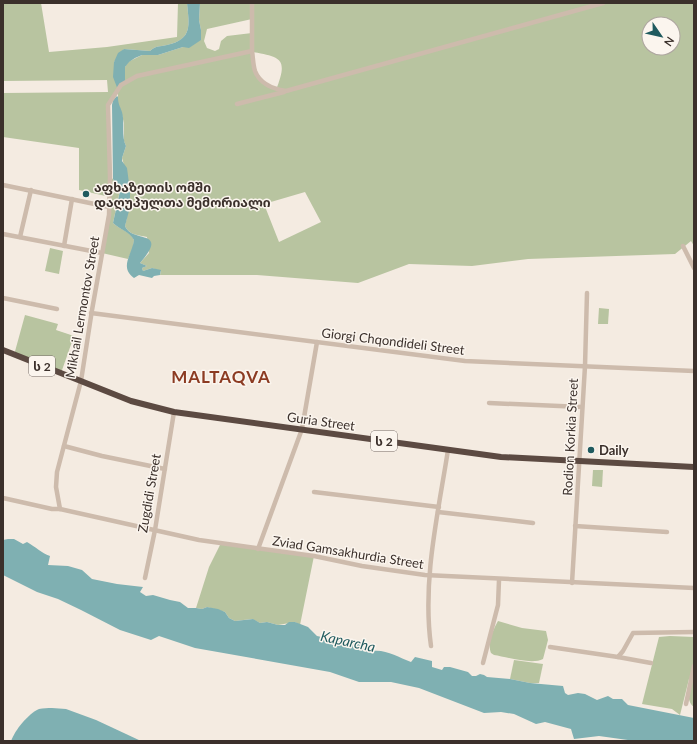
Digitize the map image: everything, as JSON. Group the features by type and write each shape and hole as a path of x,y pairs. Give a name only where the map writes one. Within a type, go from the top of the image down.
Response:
{"highway":[{"name":"Guria Street","path":"3,350 132,401 174,412 501,457 694,467"}],"street":[{"path":"252,3 252,52 255,70 260,79 268,86 276,90 289,90"},
{"path":"238,104 603,3"},
{"name":"Mikhail Lermontov Street","path":"60,509 57,495 57,472 81,381 109,207 108,105 121,85 137,76 252,52"},
{"path":"3,185 109,207"},
{"path":"20,237 31,190"},
{"path":"64,246 72,199"},
{"path":"3,234 102,253"},
{"path":"683,246 694,268"},
{"name":"Rodion Korkia Street","path":"572,583 585,366 587,293"},
{"path":"3,298 57,309"},
{"name":"Giorgi Chqondideli Street","path":"91,313 466,361 694,371"},
{"path":"258,549 302,430 317,342"},
{"path":"489,403 582,407"},
{"name":"Zugdidi Street","path":"145,578 155,530 174,412"},
{"path":"64,446 102,456 165,468"},
{"path":"431,646 428,625 429,576 448,450"},
{"path":"314,492 533,523"},
{"name":"Zviad Gamsakhurdia Street","path":"3,498 199,540 314,556 369,567 429,576 694,588"},
{"path":"576,526 667,532"},
{"path":"483,663 498,606 499,580"},
{"path":"618,657 633,633 694,632"},
{"path":"550,648 651,662"},
{"path":"686,704 694,666"}],"green space":[{"path":"3,3 41,3 49,52 107,47 177,37 178,3 187,3 188,30 181,39 167,45 156,47 150,51 124,49 114,62 114,69 125,82 125,67 128,62 142,55 158,55 183,47 201,30 199,20 200,3 694,3 694,246 691,241 675,254 528,259 472,266 409,264 358,283 257,275 160,275 161,271 152,268 143,271 142,268 147,266 140,263 149,253 147,237 131,233 125,226 127,217 124,165 122,158 126,146 124,141 124,123 118,104 118,91 108,105 110,177 120,190 113,223 130,235 134,240 133,248 128,259 102,253 110,197 79,190 79,148 3,137 3,93 108,92 107,80 3,81","holes":["252,19 252,33 227,36 221,41 219,49 215,51 207,48 204,41 207,29","252,52 270,56 280,61 282,72 276,90 257,75","305,192 321,222 279,242 264,204"]},
{"path":"50,248 63,251 59,274 45,271"},
{"path":"599,308 609,309 608,324 598,324"},
{"path":"25,315 58,324 56,330 74,336 61,373 14,355"},
{"path":"593,470 603,470 602,487 592,486"},
{"path":"221,543 314,556 300,625 295,622 278,625 267,622 260,623 252,619 235,621 229,618 225,612 207,607 202,609 196,608 209,567"},
{"path":"498,621 522,628 546,631 548,640 543,659 538,661 526,661 494,655 491,653 490,641"},
{"path":"659,637 694,637 694,707 689,698 692,680 689,679 680,715 672,709 642,704"},
{"path":"514,660 543,664 539,683 530,683 510,679"}],"water":[{"path":"187,3 200,3 199,20 201,40 189,48 183,47 158,55 142,55 135,58 125,67 125,82 118,90 113,77 114,62 118,53 124,49 150,51 156,47 167,45 181,39 188,30"},
{"path":"117,96 123,116 126,146 122,161 127,168 130,191 130,207 125,226 129,231 150,241 151,245 148,252 140,263 147,266 142,268 143,271 152,268 161,270 160,275 152,278 139,275 134,278 127,270 128,260 134,240 130,235 113,223 120,191 113,179 112,105 113,100"},
{"path":"14,539 23,544 27,542 50,556 48,565 68,566 82,570 92,579 143,587 140,592 146,596 153,595 180,602 188,608 202,609 207,607 218,609 225,612 229,618 235,621 253,619 260,623 267,622 278,625 285,625 289,622 295,622 308,627 317,636 348,644 356,641 372,651 387,652 411,662 415,657 432,661 432,667 442,670 444,667 450,667 468,672 472,676 480,674 487,677 563,686 565,693 568,695 578,693 585,694 597,700 608,696 613,699 622,699 628,705 694,718 694,741 635,741 599,736 574,739 571,729 545,722 536,724 514,714 501,712 484,713 419,688 391,682 359,682 330,672 195,648 159,636 151,640 120,630 58,599 37,592 3,575 3,540"},
{"path":"39,709 66,709 96,720 141,741 11,741 26,718"}],"place":[{"name":"აფხაზეთის ომში დაღუპულთა მემორიალი","path":"86,194"},
{"name":"Daily","path":"591,450"}],"district":[{"name":"MALTAQVA","path":"221,376"}],"water label":[{"name":"Kaparcha","path":"348,641"}]}
